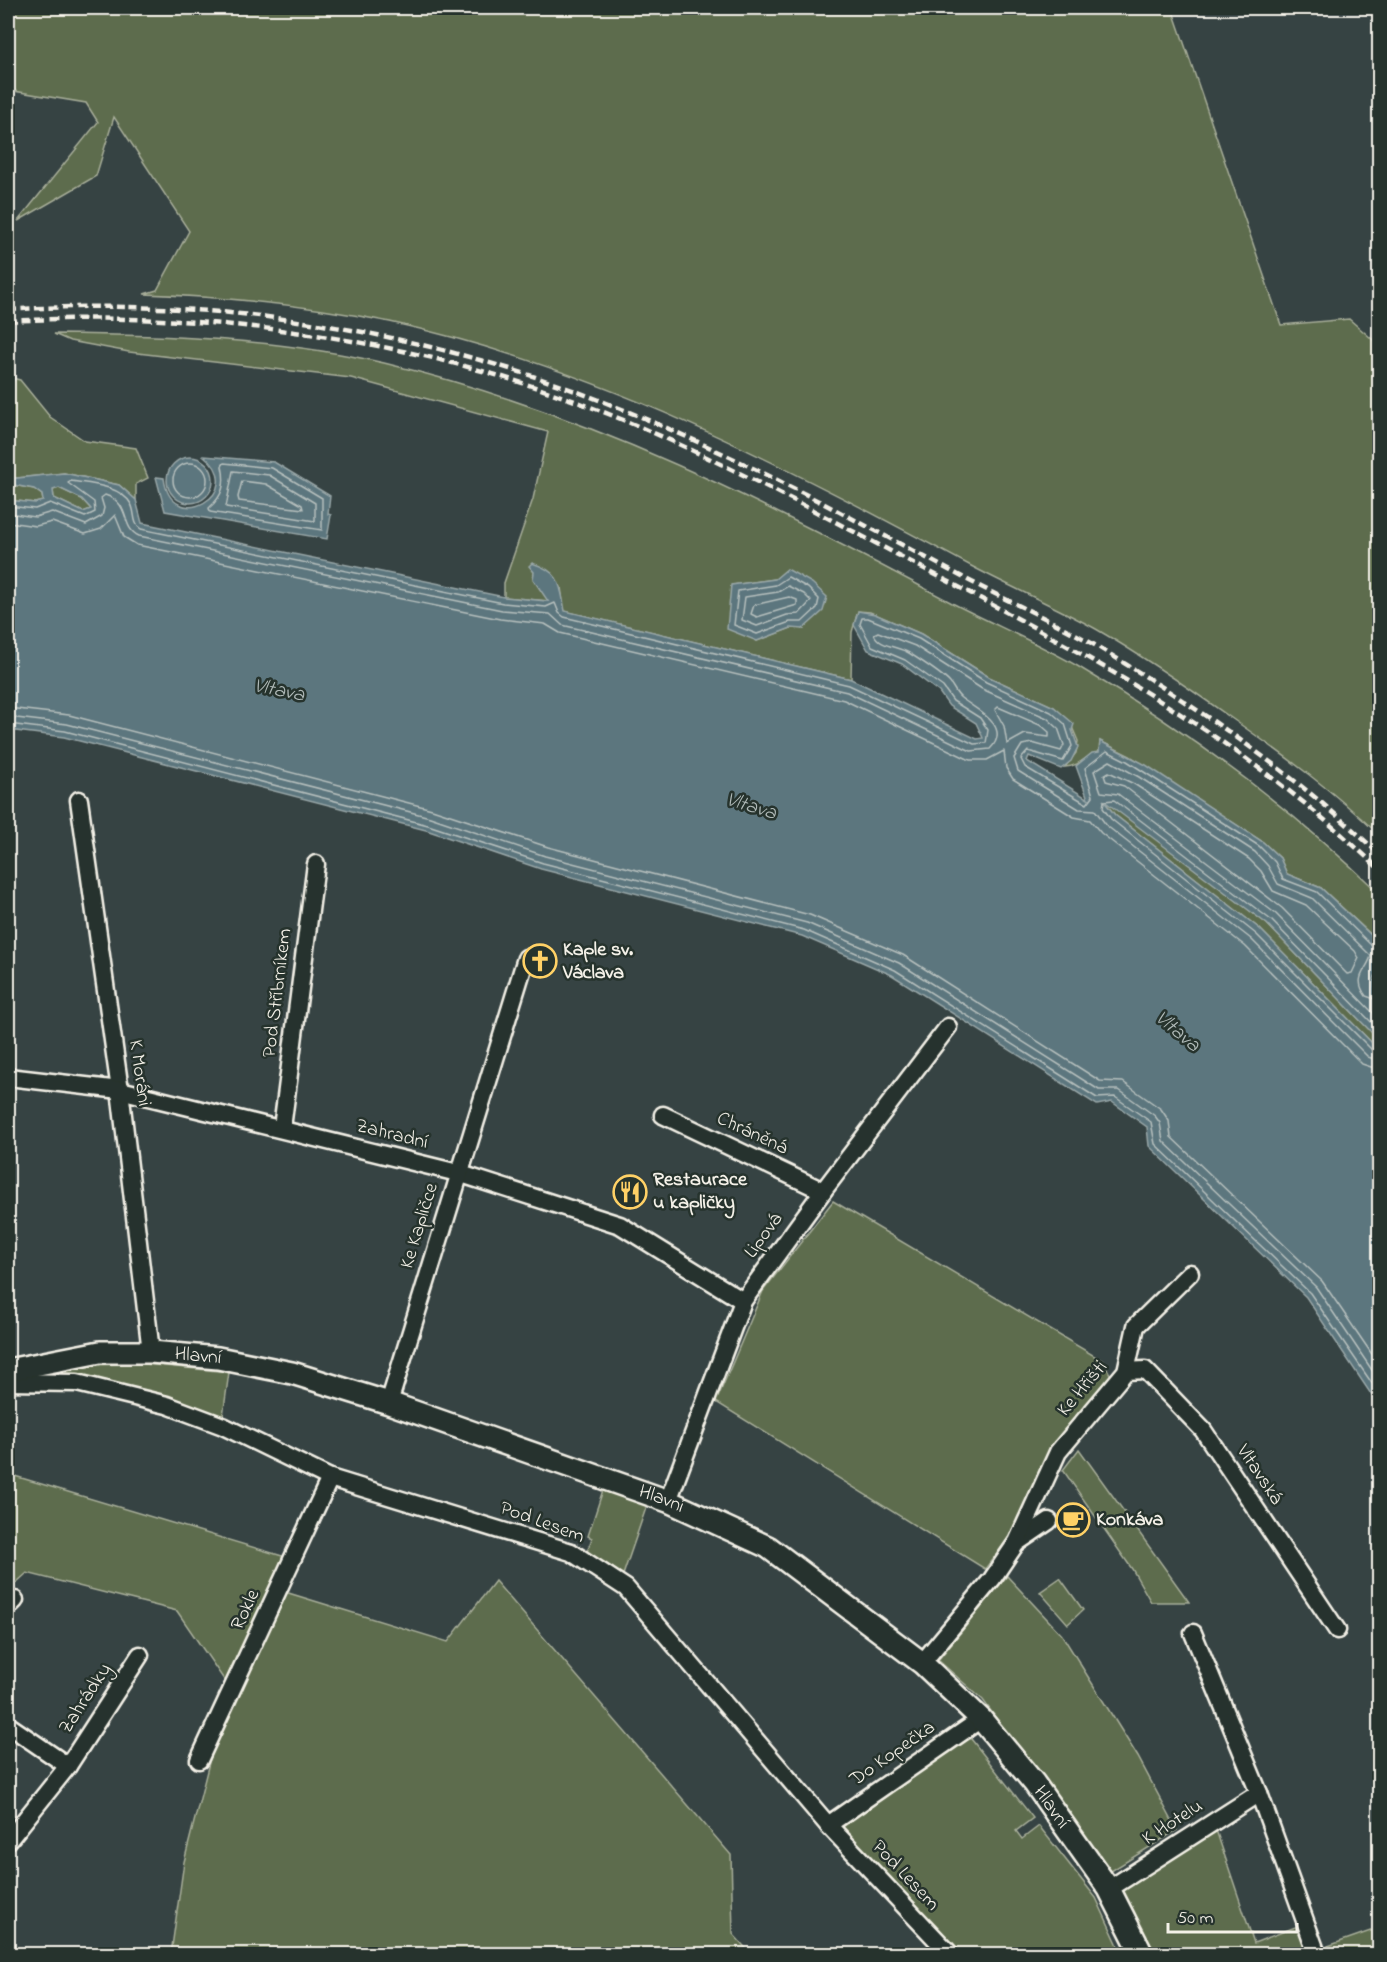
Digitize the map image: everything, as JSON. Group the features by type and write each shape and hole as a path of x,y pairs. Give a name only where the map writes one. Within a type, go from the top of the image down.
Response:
{"street":[{"name":"K Moráni","path":"80,800 120,1090 151,1352"},
{"name":"Pod Stříbrníkem","path":"282,1128 316,864"},
{"name":"Ke Kapličce","path":"389,1403 526,958"},
{"name":"Lipová","path":"668,1501 743,1300 948,1027"},
{"name":"Zahradní","path":"8,1077 120,1090 458,1173 620,1225 743,1300"},
{"name":"Chráněná","path":"663,1115 823,1191"},
{"name":"Ke Hřišti","path":"922,1663 992,1580 1017,1542 1058,1452 1126,1371 1136,1326 1190,1273"},
{"name":"Hlavní","path":"8,1370 100,1352 151,1352 218,1358 292,1373 389,1403 668,1501 768,1547 922,1663 981,1719 1034,1782 1109,1889 1142,1954"},
{"name":"Vltavská","path":"1126,1371 1145,1370 1203,1430 1337,1630"},
{"name":"Pod Lesem","path":"8,1382 76,1383 167,1405 223,1426 330,1478 571,1552 626,1588 828,1825 950,1954"},
{"name":"Rokle","path":"200,1760 330,1478"},
{"name":"Ke Hřišti","path":"1017,1542 1049,1521"},
{"path":"1193,1633 1259,1792 1317,1954"},
{"name":"Zahrádky","path":"8,1841 68,1766 140,1655"},
{"name":"Do Kopečka","path":"828,1825 981,1719"},
{"name":"Zahrádky","path":"8,1725 68,1766"},
{"name":"K Hotelu","path":"1109,1889 1259,1792"}],"green space":[{"path":"8,8 1172,8 1281,325 1349,319 1379,345 1379,835 1290,760 1183,684 1114,639 833,493 690,424 543,365 467,341 390,322 268,303 144,294 157,290 189,231 114,117 96,176 18,221 98,122 86,103 8,90"},
{"path":"54,334 137,335 261,343 384,363 460,383 534,407 606,435 746,497 1048,650 1159,717 1198,744 1273,800 1379,893 1379,942 1321,888 1287,874 1280,858 1263,842 1130,756 1100,741 1099,752 1076,765 1065,767 1076,753 1078,741 1072,727 1054,707 989,677 921,634 870,612 858,611 852,632 851,679 564,611 561,587 534,572 549,601 504,597 504,583 533,499 548,432 351,378 129,352 70,341","holes":["775,579 791,628 757,641 732,585"]},
{"path":"8,377 20,380 50,417 85,441 136,448 148,478 136,484 136,500 119,485 64,473 8,479"},
{"path":"8,484 34,489 42,495 43,501 35,503 8,500"},
{"path":"59,488 82,499 91,509 83,512 54,498 53,490"},
{"path":"1101,797 1267,924 1379,1040 1379,1050 1260,929 1115,815"},
{"path":"833,1201 1103,1361 1111,1376 1049,1452 1010,1536 985,1569 716,1402 763,1291"},
{"path":"144,1364 229,1372 223,1416 92,1377 29,1380 19,1375 70,1365"},
{"path":"1079,1449 1189,1602 1151,1602 1132,1569 1063,1470"},
{"path":"8,1474 289,1558 231,1690 177,1611 27,1573 8,1590"},
{"path":"603,1490 647,1505 623,1575 587,1552 592,1538 588,1536"},
{"path":"1007,1576 1062,1635 1138,1757 1177,1830 1108,1873 983,1700 938,1660"},
{"path":"1060,1578 1083,1610 1068,1624 1040,1592"},
{"path":"495,1581 731,1855 733,1934 751,1954 171,1954 184,1862 216,1735 285,1592 448,1642"},
{"path":"968,1735 1033,1818 1016,1831 1022,1839 1039,1826 1096,1898 1122,1954 956,1954 841,1829 842,1820"},
{"path":"1215,1827 1254,1943 1298,1926 1307,1954 1153,1954 1120,1891"},
{"path":"1379,1928 1379,1954 1331,1954 1328,1946"}],"water":[{"path":"204,456 274,462 330,496 328,514 331,515 327,539 165,511 156,477 164,478 170,495 180,505 192,506 204,503 213,494 218,483 216,470"},
{"path":"190,457 206,464 213,480 206,496 190,503 174,496 167,480 174,464"},
{"name":"Vltava","path":"64,473 119,485 136,500 142,523 504,597 548,601 533,579 534,572 529,566 532,563 549,570 558,580 565,611 851,679 977,739 983,738 976,723 949,706 939,692 902,664 868,650 854,625 858,611 875,614 921,634 989,677 1054,707 1074,724 1072,730 1078,747 1071,761 1061,769 1029,756 1027,761 1088,799 1076,766 1092,753 1099,752 1100,741 1146,765 1263,842 1280,858 1287,874 1321,888 1372,936 1380,947 1379,968 1374,979 1375,987 1379,988 1379,1040 1267,924 1103,800 1115,815 1260,929 1379,1050 1379,1406 1306,1297 1149,1146 1147,1127 1112,1102 1097,1105 892,975 802,936 541,869 426,830 64,737 8,730 8,500 35,503 43,501 42,495 34,489 8,484 8,479","holes":["59,488 82,499 91,509 83,512 54,498 53,490"]},
{"path":"787,569 812,583 827,597 823,611 803,629 791,628 757,641 727,629 731,585 775,579"}],"waterway":[{"path":"8,303 13,378 8,389"}],"railway":[{"path":"8,310 146,307 284,319 420,344 487,362 606,403 711,448 762,473 1093,644 1206,716 1278,768 1314,796 1380,855"},
{"path":"8,321 131,319 254,327 315,335 376,345 496,375 611,415 777,492 1056,639 1170,707 1225,744 1279,783 1380,870"}],"place":[{"name":"Kaple sv. Václava","path":"540,961"},
{"name":"Restaurace u kapličky","path":"630,1192"},
{"name":"Konkáva","path":"1073,1520"}]}
